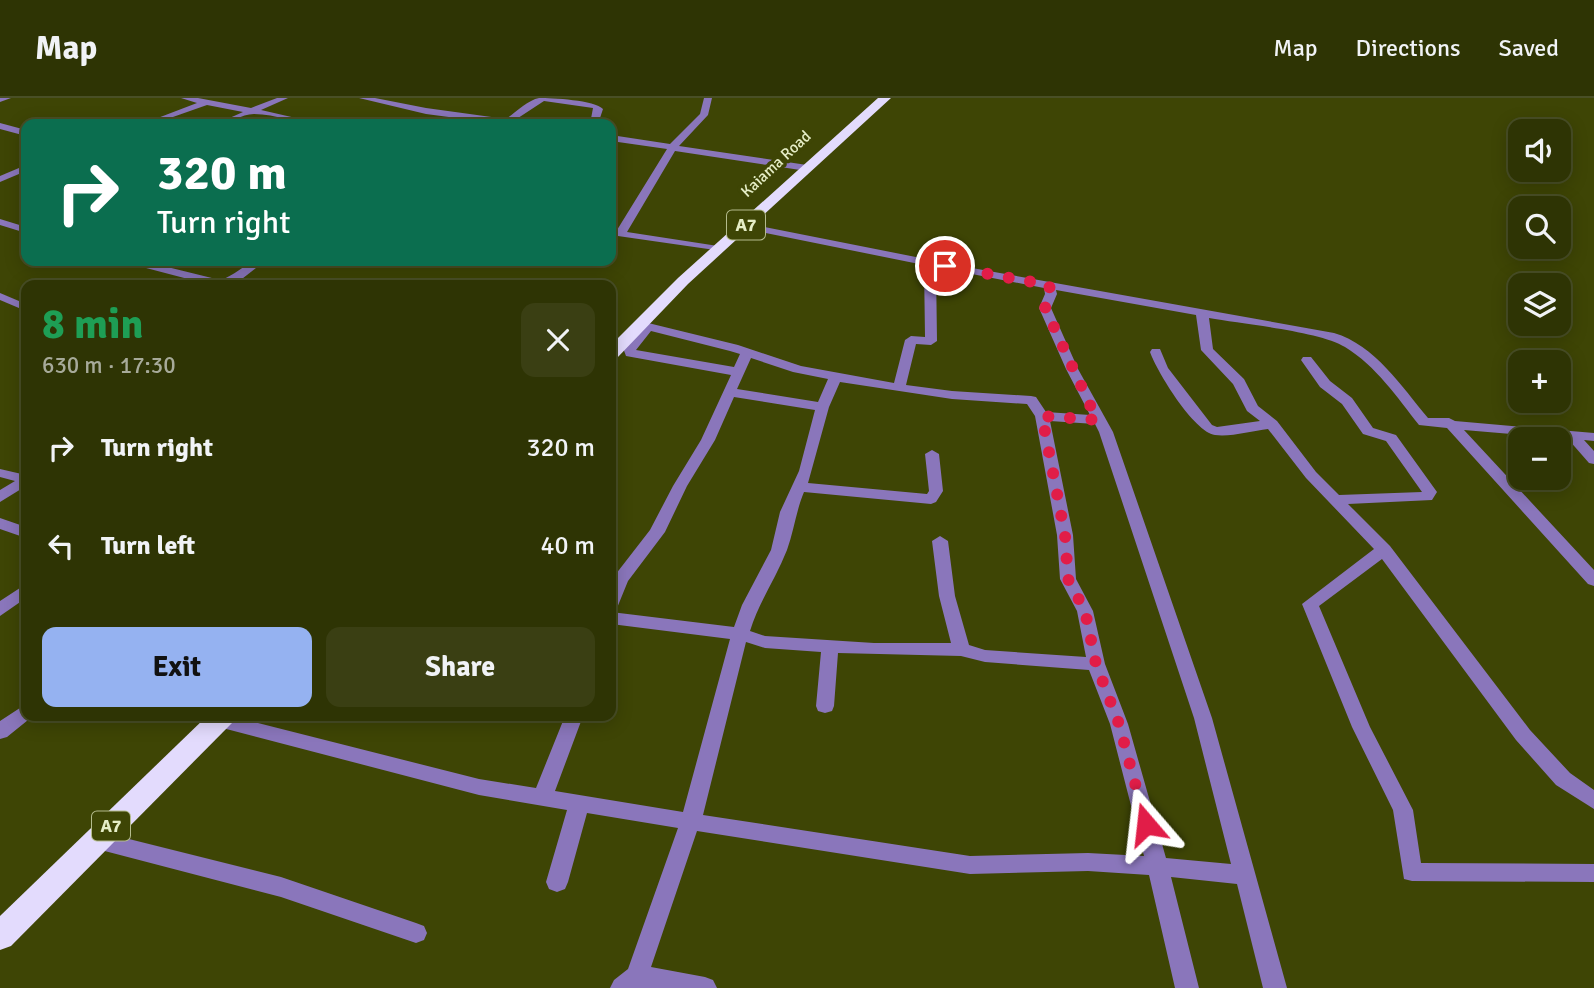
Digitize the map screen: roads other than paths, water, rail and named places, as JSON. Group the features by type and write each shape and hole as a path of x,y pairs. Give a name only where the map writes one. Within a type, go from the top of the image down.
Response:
{"highway":[{"name":"Kaiama Road","path":"616,350 644,326 719,249 885,98"},
{"name":"A7","path":"0,936 218,721"}],"street":[{"path":"0,100 7,98"},
{"path":"185,98 291,119"},
{"path":"231,119 284,98"},
{"path":"363,98 479,119"},
{"path":"511,119 542,98 596,106 599,109 596,119"},
{"path":"708,98 705,115 673,148 616,234 719,249"},
{"path":"160,119 204,103"},
{"path":"0,126 21,132"},
{"path":"616,139 807,169"},
{"path":"0,168 21,170"},
{"path":"0,179 21,170"},
{"path":"0,222 21,228"},
{"path":"745,226 1334,337 1354,345 1368,357 1424,422 1594,436"},
{"path":"899,388 911,340 931,341 930,262"},
{"path":"150,266 205,280"},
{"path":"235,280 253,266"},
{"path":"1049,285 1051,294 1045,308 1097,420 1106,432 1203,718 1275,988"},
{"path":"0,296 21,306"},
{"path":"1202,313 1207,350 1239,382 1252,408 1272,424 1311,475 1384,550 1523,735 1563,779 1594,801"},
{"path":"738,372 630,353 629,348 644,326 835,377 899,388 1031,400 1042,416 1065,535 1068,579 1085,611 1096,664 1119,724 1188,988"},
{"path":"616,590 620,579 657,532 680,486 708,440 747,352"},
{"path":"1156,352 1162,369 1207,429 1216,431 1272,424"},
{"path":"1307,360 1325,384 1347,401 1368,432 1391,439 1430,492 1427,497 1336,500"},
{"path":"705,988 630,982 691,820 740,634 750,605 779,550 788,512 800,487 821,407 835,377"},
{"path":"729,392 821,407"},
{"path":"1042,416 1097,420"},
{"path":"1449,422 1594,580"},
{"path":"1572,435 1594,460"},
{"path":"800,487 931,499 936,491 932,454"},
{"path":"0,473 21,479"},
{"path":"0,497 21,483"},
{"path":"0,523 21,531"},
{"path":"940,541 947,596 961,650"},
{"path":"1384,550 1310,604 1361,727 1403,810 1412,872 1594,873"},
{"path":"0,610 21,594"},
{"path":"616,619 740,634 765,642 830,647 961,650 985,656 1096,664"},
{"path":"825,706 830,647"},
{"path":"0,732 21,715"},
{"path":"232,721 479,786 970,865 1088,862 1157,866 1246,876"},
{"path":"542,798 572,721"},
{"path":"557,882 579,804"},
{"path":"97,840 281,887 416,933"}]}
